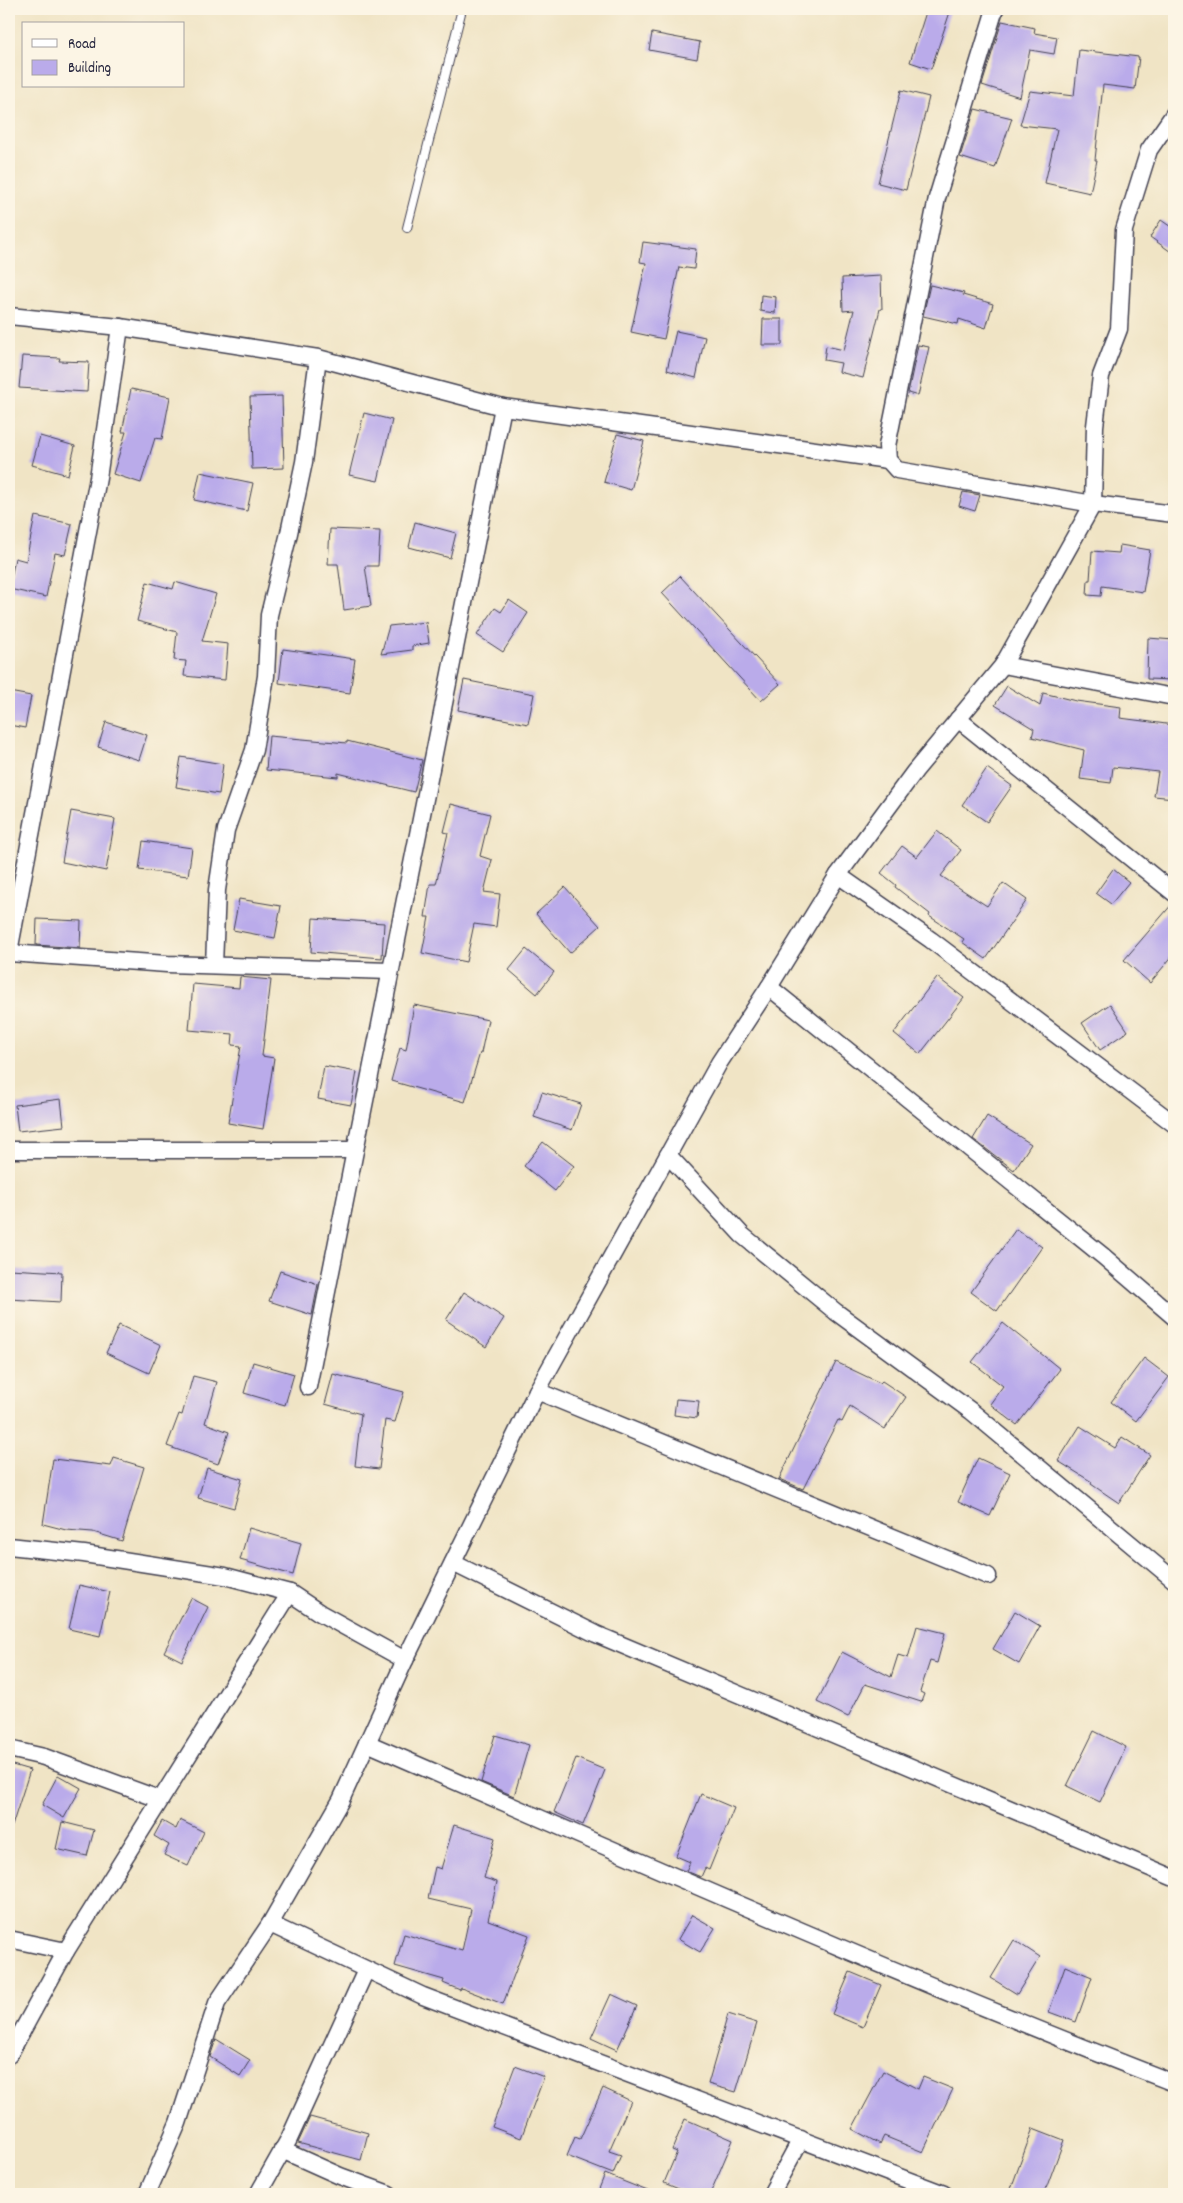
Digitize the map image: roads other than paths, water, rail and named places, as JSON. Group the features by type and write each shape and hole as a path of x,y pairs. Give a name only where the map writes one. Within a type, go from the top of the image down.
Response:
{"street":[{"path":"995,9 937,198 886,446 888,460 897,470 1093,504 1174,514"},
{"path":"147,2194 178,2123 217,2003 270,1924 341,1800 405,1660 537,1391 719,1063 769,987 838,875 915,771 1003,665 1093,504 1095,426 1101,376 1119,329 1124,230 1149,150 1174,114"},
{"path":"9,316 120,327 318,358 503,406 888,460"},
{"path":"120,327 98,478 9,953 214,965 390,971"},
{"path":"214,965 217,890 226,830 254,750 266,676 268,615 289,533 304,462 318,358"},
{"path":"308,1387 503,406"},
{"path":"1003,665 1174,697"},
{"path":"958,719 1174,893"},
{"path":"838,875 931,940 1174,1124"},
{"path":"769,987 1103,1256 1174,1317"},
{"path":"9,1150 355,1150"},
{"path":"668,1156 742,1235 836,1312 971,1411 1174,1580"},
{"path":"537,1391 988,1576"},
{"path":"9,1546 84,1554 226,1576 290,1593 320,1613 405,1660"},
{"path":"453,1563 596,1634 1174,1878"},
{"path":"9,2055 66,1950 290,1593"},
{"path":"367,1743 774,1920 1063,2040 1174,2083"},
{"path":"9,1749 44,1757 159,1799"},
{"path":"270,1924 423,1996 944,2194"},
{"path":"9,1939 66,1950"},
{"path":"258,2194 282,2150 366,1970"},
{"path":"771,2194 801,2139"},
{"path":"282,2150 340,2176 389,2194"}],"lane":[{"path":"407,228 462,9"}]}
